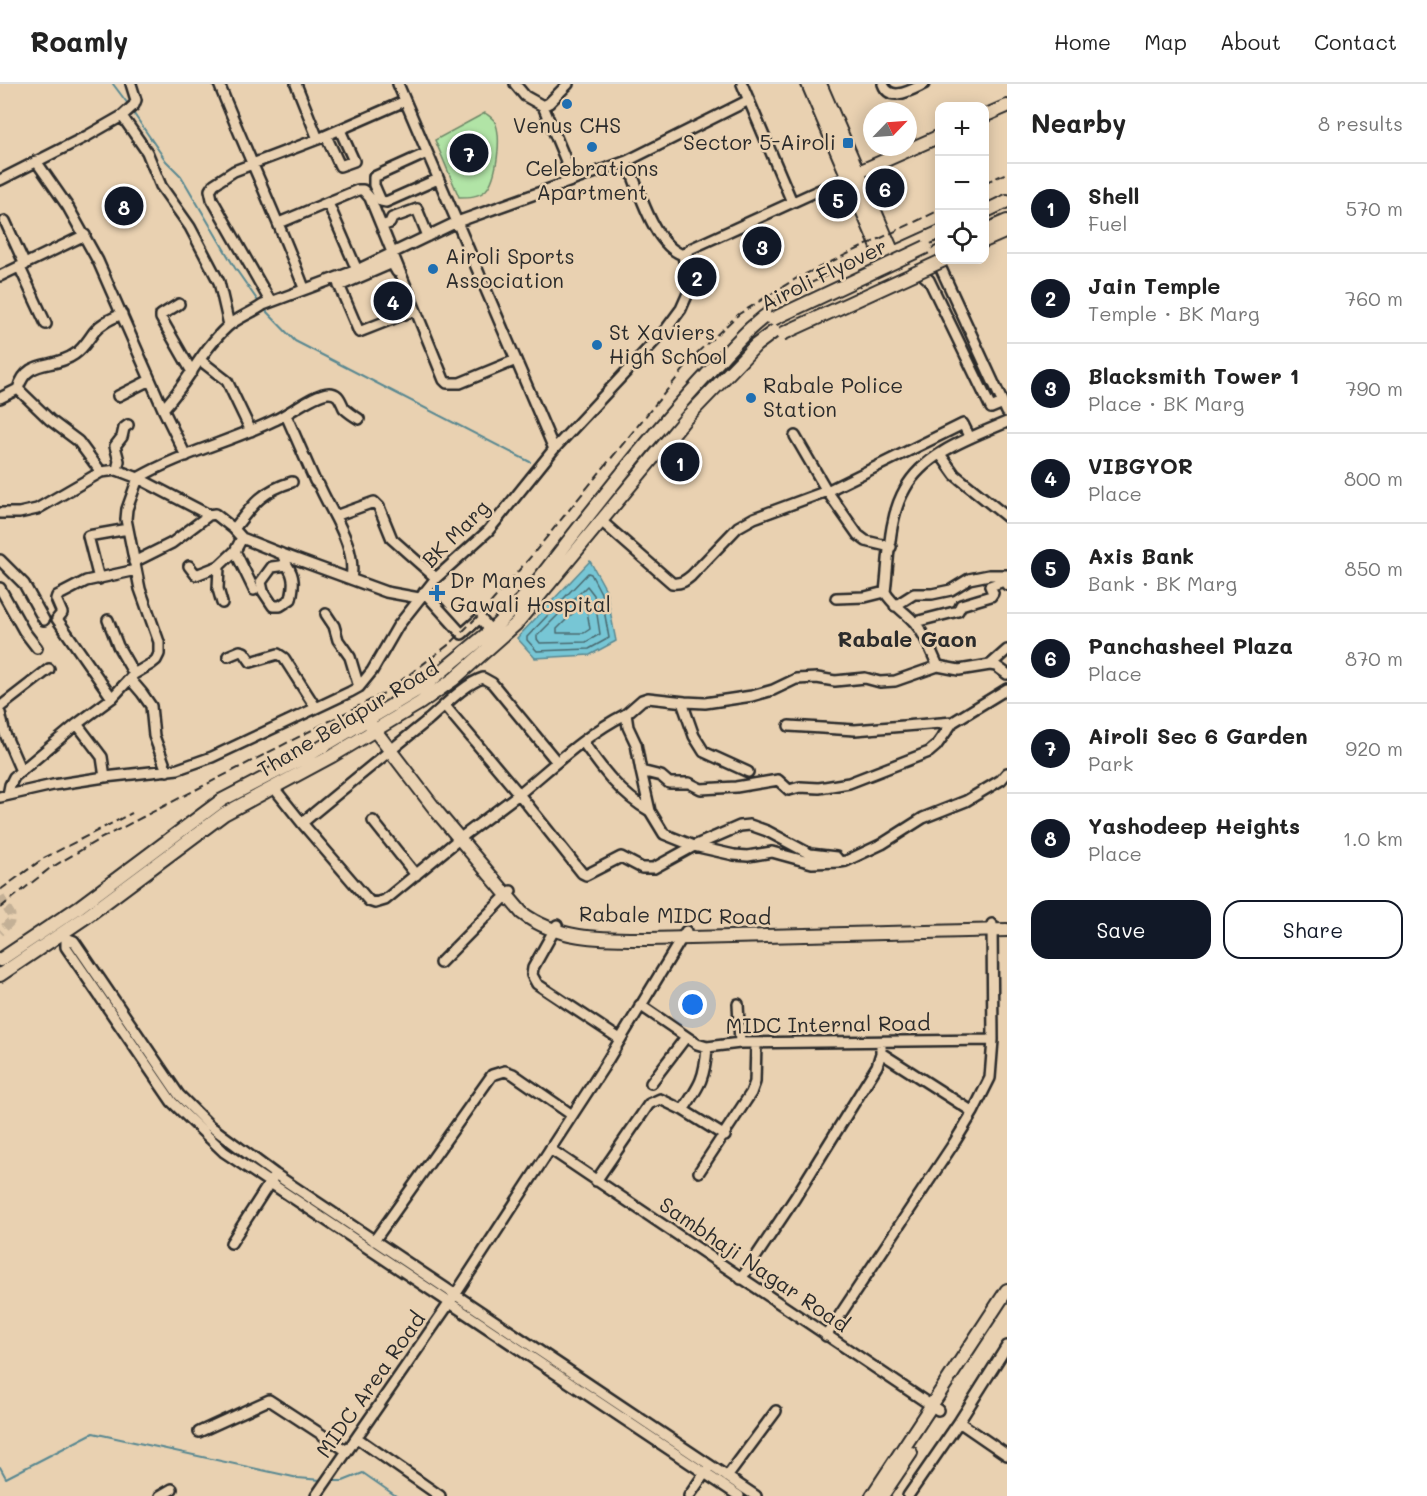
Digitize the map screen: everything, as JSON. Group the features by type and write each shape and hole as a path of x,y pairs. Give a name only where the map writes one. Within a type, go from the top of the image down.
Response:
{"main road":[{"path":"808,84 853,175 888,256 890,275"},
{"path":"820,84 853,175"},
{"path":"989,114 1007,106"},
{"path":"853,175 935,138"},
{"path":"988,210 1007,201"},
{"path":"989,219 1007,210"},
{"path":"989,229 1007,221"},
{"path":"989,239 1007,231"},
{"path":"729,351 745,331 776,308 935,234"},
{"name":"Airoli Flyover","path":"729,351 773,319 935,243"},
{"path":"888,256 906,267"},
{"path":"740,362 756,345 784,324 906,267 935,259"},
{"name":"Airoli Flyover","path":"740,362 782,334 935,260"},
{"name":"Thane Belapur Road","path":"0,975 64,936 208,824 228,811 274,788 375,724 491,631 529,592 675,409 729,351"},
{"name":"Thane Belapur Road","path":"0,960 79,907 222,800 430,696 504,636 538,600 600,520 686,418 740,362"},
{"name":"Rabale MIDC Road","path":"375,724 509,893 536,916 555,928 602,936 826,933 992,927 1007,923"},
{"name":"Rabale MIDC Road","path":"992,927 1007,930"},
{"path":"882,1496 1007,1290"},
{"path":"872,1496 1007,1303"}],"street":[{"path":"0,180 122,116 136,100 131,84"},
{"path":"219,84 251,165 279,223 304,288"},
{"path":"296,84 322,138 340,166 354,161 340,130"},
{"path":"398,84 554,449"},
{"path":"515,84 525,96 543,106 574,180"},
{"path":"543,106 568,84"},
{"path":"742,84 792,202"},
{"path":"882,84 891,94 900,94 924,84"},
{"path":"163,409 229,325 267,303 304,288 337,282 457,222 627,161 749,100"},
{"path":"267,303 219,213 210,190 214,183 251,165 322,138 405,101"},
{"path":"122,116 147,152 161,186 190,227 219,282 229,325"},
{"path":"427,153 375,177 374,185 381,201 386,202 438,179"},
{"path":"36,161 85,235 186,456"},
{"path":"627,161 658,234 673,252 683,255 690,249 853,175"},
{"path":"279,223 358,190 363,190 370,198 382,226 444,380 447,383 460,383 516,360"},
{"path":"328,203 361,271"},
{"path":"382,226 390,223 392,218 417,209 428,236"},
{"path":"5,221 46,324"},
{"path":"0,276 85,235"},
{"name":"BK Marg","path":"4,796 105,777 178,769 212,757 359,687 372,671 398,626 436,578 488,531 554,449 667,328 681,309 689,291 683,255"},
{"path":"942,264 970,333 1005,408 991,408"},
{"path":"361,271 393,265 404,290"},
{"path":"906,267 915,268 929,280 991,408 1007,420 928,462 906,487 896,515 885,592 895,606 915,622 938,666"},
{"path":"337,282 359,332 415,310"},
{"path":"179,304 164,312 161,318 192,372"},
{"path":"0,398 18,389 24,374 33,368 61,361 75,354 95,330 122,314"},
{"path":"200,360 227,381 251,431"},
{"path":"118,396 150,380"},
{"path":"18,389 51,420 78,441 101,472"},
{"path":"4,796 14,777 112,698 132,676 156,660 159,654 159,642 140,589 128,528 127,509 138,478 171,460 251,431 326,393 335,394 341,399 345,409 359,419"},
{"path":"286,415 315,481 319,484 335,516 351,559 351,579"},
{"path":"600,520 672,583 677,584 691,576 738,527 754,518 827,491 963,424 970,438"},
{"path":"117,470 119,461 115,446 122,437 124,428 128,426"},
{"path":"795,436 827,491 858,535 866,541 891,548"},
{"path":"940,454 955,476 1007,517"},
{"path":"0,513 19,513 37,509 101,472 117,470 138,478 209,515"},
{"path":"234,529 261,495 292,482"},
{"path":"335,516 374,502 379,507 392,539 436,578"},
{"path":"112,698 57,618 62,613 56,602 57,596 86,580 99,579 135,566 172,543 209,515 215,514 242,537 282,554 386,592 422,595 462,634 480,618 491,631"},
{"path":"99,579 88,536 128,528"},
{"path":"189,566 196,575 219,566 235,551 242,537"},
{"path":"235,551 254,590"},
{"path":"282,554 292,572 294,582 291,599 280,606 273,606 263,591 261,582 272,567 287,565"},
{"path":"0,560 24,584 44,620"},
{"path":"219,566 218,589 222,603"},
{"path":"895,606 914,594 932,594 951,590 969,579 989,575 1007,575"},
{"path":"915,622 958,611 961,605 991,596 993,593 990,586 1004,581 1007,585"},
{"path":"0,588 24,631 37,648"},
{"path":"836,598 847,599 885,592"},
{"path":"326,614 334,626 338,640 350,657 359,687"},
{"path":"108,620 132,676 151,706 154,736 167,771"},
{"path":"274,788 369,901 375,903 385,900 557,762 626,714 642,700 648,698 705,703 752,696 773,690 796,679 817,678 835,681 865,678 880,682 894,681 938,666 959,670 990,664 1007,650"},
{"path":"228,656 240,651 244,652 251,662 278,654 284,658 316,708"},
{"path":"990,664 1007,674"},
{"path":"0,707 49,669"},
{"path":"302,822 479,679 487,679 557,762"},
{"path":"641,771 652,772 669,783 689,783 701,789 778,780 789,790 849,783 929,752 953,722 1007,689"},
{"path":"682,702 694,736 704,752 748,772"},
{"path":"445,706 586,875 621,857 642,868 654,868 694,846 740,826 750,825 767,831 810,854 837,856 840,862"},
{"path":"0,713 5,734 21,771"},
{"path":"626,714 628,727 636,744 650,812 664,834 694,846 748,856 772,852 812,863 840,862 882,844 906,831 923,818 966,801 1001,780 1007,773"},
{"path":"789,726 855,730 953,722"},
{"path":"77,724 102,757 105,777"},
{"path":"583,742 603,770 624,793 650,812"},
{"path":"373,821 416,875"},
{"path":"440,963 509,893"},
{"path":"826,1336 973,1112 990,1078 993,1040 992,927"},
{"path":"555,928 533,968 533,980 620,1039"},
{"name":"MIDC Area Road","path":"316,1496 452,1299 572,1115 684,934"},
{"path":"64,936 74,941 154,1066 224,1152 452,1299 707,1469 739,1496"},
{"path":"738,1004 740,1043"},
{"name":"MIDC Internal Road","path":"640,1005 686,1037 706,1047 740,1043 993,1040"},
{"path":"651,1083 686,1037"},
{"path":"741,1279 877,1066 881,1053 881,1042"},
{"path":"699,1172 725,1136 756,1082 756,1043"},
{"path":"683,1110 705,1074 706,1047"},
{"path":"881,1053 973,1112"},
{"path":"374,1241 492,1075 505,1071 513,1074 572,1115"},
{"path":"596,1181 649,1104 660,1099 683,1110 725,1136"},
{"path":"207,1129 374,1241 452,1299"},
{"name":"Sambhaji Nagar Road","path":"550,1149 935,1408"},
{"path":"231,1243 275,1174"},
{"path":"908,1496 959,1422 1007,1346"},
{"path":"200,1432 269,1400 347,1450"},
{"path":"727,1477 777,1411"},
{"path":"959,1422 1007,1455"},
{"path":"357,1438 440,1496"},
{"path":"707,1469 727,1477 756,1496"},
{"path":"688,1496 707,1469"},
{"path":"160,1496 172,1489"}],"green space":[{"path":"485,113 494,121 497,129 496,167 486,190 473,196 459,197 435,140"}],"water":[{"path":"590,561 606,590 616,641 590,655 535,658 517,638"}],"waterway":[{"path":"113,84 128,104"},
{"path":"134,114 166,161 181,176 235,268 260,304"},
{"path":"264,309 295,341 530,462"},
{"path":"0,1467 6,1478 93,1433 298,1478 321,1480"},
{"path":"334,1481 343,1481 363,1473 396,1496"}],"tunnel":[{"path":"0,897 11,915 10,922 0,932"}],"railway":[{"path":"989,181 1007,173"},
{"path":"0,908 49,869 98,840 386,692 451,643 488,606 698,352 739,314 797,278 935,212"},
{"path":"0,890 44,858 132,813"}],"place":[{"name":"Venus CHS","path":"567,104"},
{"name":"Sector 5-Airoli","path":"848,143"},
{"name":"Celebrations Apartment","path":"592,147"},
{"name":"Airoli Sec 6 Garden","path":"469,153"},
{"name":"Panchasheel Plaza","path":"885,188"},
{"name":"Axis Bank","path":"838,199"},
{"name":"Yashodeep Heights","path":"124,206"},
{"name":"Blacksmith Tower 1","path":"762,246"},
{"name":"Airoli Sports Association","path":"433,269"},
{"name":"Jain Temple","path":"697,277"},
{"name":"VIBGYOR","path":"393,301"},
{"name":"St Xaviers High School","path":"597,345"},
{"name":"Rabale Police Station","path":"751,398"},
{"name":"Shell","path":"680,462"},
{"name":"Dr Manes Gawali Hospital","path":"437,593"}],"district":[{"name":"Rabale Gaon","path":"907,639"}]}
